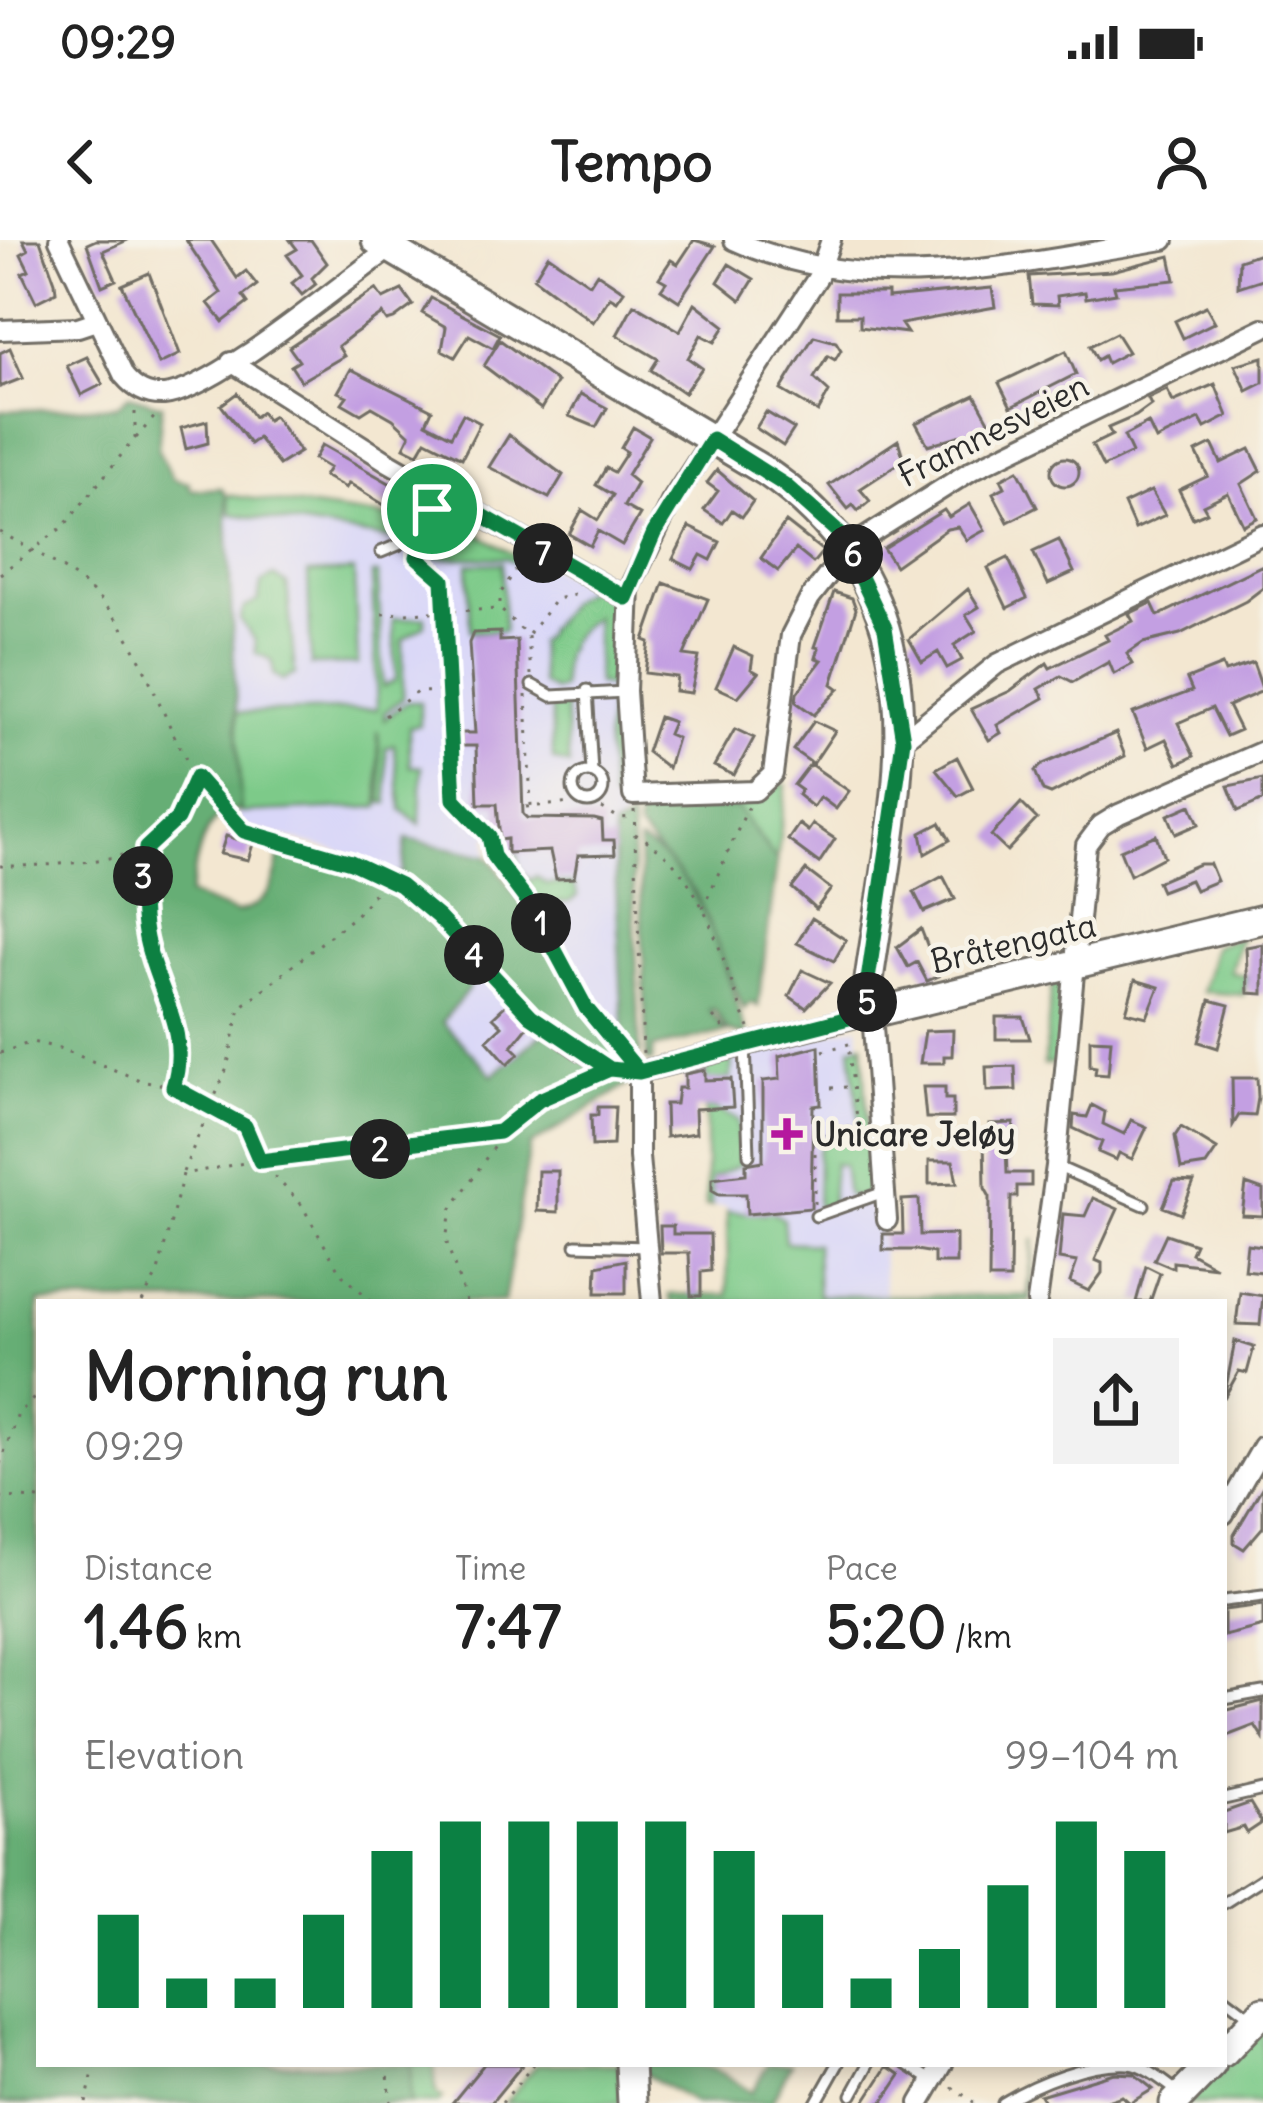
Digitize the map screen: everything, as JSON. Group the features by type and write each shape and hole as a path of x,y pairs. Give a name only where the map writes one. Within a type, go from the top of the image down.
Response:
{"street":[{"path":"59,240 124,376 139,391 160,395 184,389 231,362 390,243 712,439 804,500 850,548 885,628 903,740 868,980 887,1220"},
{"path":"734,240 823,267 930,275 1069,247 1164,240"},
{"path":"754,791 633,795 626,598 663,517 823,267 831,240"},
{"path":"0,330 78,327 96,321"},
{"name":"Framnesveien","path":"754,791 773,774 791,635 810,598 850,548 972,470 1263,328"},
{"path":"231,362 432,487 626,598"},
{"path":"903,740 997,664 1263,534"},
{"path":"1042,1299 1072,966 1091,835 1119,814 1263,751"},
{"name":"Bråtengata","path":"639,1072 749,1042 873,1025 1072,966 1263,919"},
{"path":"639,1072 638,1157 652,1299"},
{"path":"1227,1509 1263,1446"},
{"path":"1227,2049 1259,2015"},
{"path":"630,2067 632,2103"},
{"path":"1178,2099 1209,2067"},
{"path":"920,2103 937,2074"}],"lane":[{"path":"381,552 398,545 432,487"},
{"path":"532,685 552,696 626,692"},
{"path":"587,694 592,772"},
{"name":"Bråtengata","path":"284,842 387,878 438,917 531,1016 610,1069 639,1072"},
{"path":"749,1042 749,1155"},
{"path":"1056,1166 1144,1205"},
{"path":"816,1216 884,1192"},
{"path":"576,1245 647,1247"},
{"path":"1227,1600 1263,1597"},
{"path":"1227,1698 1263,1692"},
{"path":"1227,1798 1263,1790"},
{"path":"1227,1901 1263,1878"},
{"path":"1227,1999 1259,2015"},
{"path":"816,2103 836,2067"},
{"path":"852,2095 866,2067"},
{"path":"1003,2103 1054,2079 1108,2067"},
{"path":"1138,2067 1178,2099"}],"path":[{"path":"135,438 139,391"},
{"path":"0,574 64,526 155,419 160,395"},
{"path":"425,523 417,557 443,580 454,799 489,836 493,856 533,909 586,1008 639,1072"},
{"path":"0,532 84,584 111,612 153,680 196,777 236,826 284,842"},
{"path":"500,609 500,595 524,558"},
{"path":"528,636 556,599 573,597 590,581"},
{"path":"382,614 500,609 528,636 532,685 526,695 528,806 572,803"},
{"path":"386,716 417,692 449,691"},
{"path":"0,866 45,865 146,848 177,819 196,777"},
{"path":"702,909 754,791"},
{"path":"633,795 639,1072"},
{"path":"602,808 619,818 634,817"},
{"path":"635,835 666,857 702,909 749,1042"},
{"path":"146,848 145,937 178,1031 181,1063 173,1087"},
{"path":"144,1299 158,1272 182,1174 227,1068 240,1009 356,915 387,878"},
{"path":"713,1017 727,1032"},
{"path":"823,1051 848,1044 873,1025"},
{"path":"0,1053 32,1042 173,1087 245,1126 260,1161 301,1204 341,1274 370,1299"},
{"path":"816,1216 815,1149 831,1129 858,1126 848,1044"},
{"path":"465,1299 450,1265 446,1240 451,1210 499,1132 539,1100 610,1069"},
{"path":"832,1088 850,1087"},
{"path":"182,1174 499,1132"},
{"path":"0,1464 18,1414 36,1396"},
{"path":"0,1497 36,1499"},
{"path":"86,2103 94,2067"},
{"path":"387,2067 391,2103"},
{"path":"502,2103 532,2067"},
{"path":"937,2074 976,2103"}],"shaded area":[{"path":"226,495 406,520 418,501 532,565 547,567 605,594 618,607 617,704 627,815 614,828 623,1028 612,1031 592,1010 560,954 541,904 499,854 493,836 487,837 488,856 394,875 342,852 238,825"},
{"path":"478,965 546,1031 494,1076 441,1022 467,990"},
{"name":"Unicare Jeløy","path":"859,1026 868,1188 874,1222 880,1222 885,1296 728,1296 727,1206 706,1206 706,1061"}],"green space":[{"path":"129,395 162,405 158,450 173,479 189,483 191,490 221,488 226,495 241,811 228,812 209,828 189,895 236,913 258,904 270,889 281,847 368,875 412,901 478,965 468,990 442,1022 493,1075 546,1031 630,1083 530,1146 504,1299 36,1299 36,2067 411,2067 410,2103 0,2103 0,411 117,406"},
{"path":"226,495 406,520 393,538 385,538 231,514"},
{"path":"437,509 519,558 517,564 506,558 425,558 421,540"},
{"path":"502,563 504,631 470,632 468,564"},
{"path":"354,571 358,664 311,665 308,573"},
{"path":"372,574 378,574 383,687 396,680 393,619 425,617 425,625 403,640 403,698 384,713 385,719 407,702 420,702 420,725 409,727 410,766 422,767 420,824 402,810 394,745 386,748 388,803 382,803 378,730 379,807 240,813 237,713 377,709"},
{"path":"274,576 287,584 295,674 283,680 274,675 272,660 256,653 255,640 240,620 244,608 258,601 261,583"},
{"path":"589,588 605,594 620,613 618,681 609,687 597,684 595,617 572,639 564,656 562,688 554,691 542,684 538,643 570,600"},
{"path":"788,692 779,783 786,785 777,861 737,808 639,804 766,790"},
{"path":"551,701 565,702 569,765 553,760"},
{"path":"610,701 621,703 631,795 627,815 611,798 606,737"},
{"path":"639,804 737,808 777,861 758,1006 751,1002 744,1009 696,893 638,829"},
{"path":"631,820 640,1053 633,1062 612,1031 623,1027 613,828"},
{"path":"406,839 488,856 624,1061 623,1068 591,1055 530,1011 394,875 402,874"},
{"path":"639,842 662,856 697,900 748,1038 728,1031 714,1009 709,1010 725,1032 653,1048 652,1061 647,1061"},
{"path":"499,854 518,854 519,868 530,881 536,876 546,884 573,884 578,896 570,902 537,903"},
{"path":"1241,937 1230,972 1247,976 1243,995 1202,992 1214,946"},
{"path":"1062,980 1060,1063 1044,1065 1052,983"},
{"path":"863,1043 871,1188 860,1197 847,1196 843,1165 834,1164 831,1205 817,1210 818,1151 833,1131 860,1127 851,1047"},
{"path":"732,1056 731,1079 710,1081 712,1108 738,1120 740,1165 712,1178 712,1206 706,1206 706,1061"},
{"path":"772,1200 772,1212 783,1219 785,1242 816,1244 818,1296 1028,1296 1034,1239 1030,1299 671,1299 670,1295 728,1295 727,1211 765,1214"},
{"path":"1263,2025 1263,2103 1187,2103 1227,2067"},
{"path":"411,2067 434,2067 436,2094 442,2098 438,2103 410,2103"},
{"path":"535,2067 619,2067 621,2103 505,2103"},
{"path":"644,2067 706,2067 751,2093 766,2067 789,2067 771,2103 695,2103 645,2074"}],"building":[{"path":"23,240 40,240 55,282 56,292 36,302 22,273 29,270 21,254 28,250"},
{"path":"128,240 103,251 116,280 102,286 87,244"},
{"path":"186,240 211,240 237,278 246,271 257,285 243,296 248,303 223,322 208,303 221,293"},
{"path":"290,240 311,240 327,263 312,278 316,284 302,295 292,283 302,275 287,255 297,249"},
{"path":"694,240 715,246 679,301 661,289 666,282 659,278 671,260 678,264"},
{"path":"1263,252 1263,279 1238,287 1239,260"},
{"path":"548,255 590,284 597,273 624,291 617,301 610,297 593,322 534,278"},
{"path":"1170,256 1175,280 1114,286 1116,293 1086,298 1085,292 1057,296 1058,305 1032,304 1029,276 1112,271"},
{"path":"729,264 754,279 741,300 718,282"},
{"path":"149,273 180,354 159,364 122,285"},
{"path":"992,288 995,307 901,324 907,333 860,327 860,316 837,316 837,293 888,293 888,298"},
{"path":"376,289 383,299 402,290 413,305 394,319 387,321 382,314 338,346 344,356 301,381 291,366 299,361 289,347"},
{"path":"431,298 500,335 493,348 469,335 455,357 442,350 446,327 422,313"},
{"path":"695,303 725,326 715,342 701,335 688,358 702,368 684,393 651,370 658,359 617,335 634,304 680,331"},
{"path":"1206,306 1215,322 1183,338 1175,321"},
{"path":"1116,333 1128,352 1107,363 1104,356 1097,360 1090,346"},
{"path":"814,336 836,342 841,350 835,360 828,356 814,378 829,392 818,412 781,390"},
{"path":"500,340 557,382 541,409 484,366"},
{"path":"10,348 23,378 0,387 0,353"},
{"path":"1066,351 1076,374 1011,407 999,383"},
{"path":"87,357 103,384 81,395 67,366"},
{"path":"1263,357 1263,383 1247,391 1235,365"},
{"path":"351,369 432,410 426,423 451,436 463,414 480,423 462,458 426,440 418,454 404,447 410,435 393,419 372,407 361,414 342,403 347,396 338,392"},
{"path":"1215,384 1228,416 1205,428 1200,419 1156,440 1148,423 1124,436 1132,453 1103,467 1092,445 1112,435 1108,428 1136,416 1151,405 1148,399 1167,390 1173,402"},
{"path":"237,393 254,417 261,412 267,420 274,416 300,452 279,465 258,438 250,444 221,405"},
{"path":"581,394 607,408 596,427 569,416"},
{"path":"975,395 992,426 928,445 916,423"},
{"path":"766,412 794,429 783,446 756,428"},
{"path":"207,421 208,443 186,449 181,428"},
{"path":"633,427 650,437 627,475 637,483 624,506 640,515 622,545 598,531 590,546 569,534 582,510 598,520 613,495 596,485 606,468 614,472 627,452 621,448"},
{"path":"509,435 563,475 549,498 489,467"},
{"path":"898,440 904,460 860,489 870,501 858,511 853,505 848,509 829,485"},
{"path":"1212,444 1221,463 1250,449 1261,471 1241,484 1257,518 1243,525 1228,493 1203,505 1207,512 1193,518 1179,490 1208,476 1196,452"},
{"path":"322,445 400,489 396,495 405,500 397,513 349,483 346,488 324,476 329,468 314,459"},
{"path":"1065,458 1075,462 1079,472 1075,482 1065,486 1055,482 1051,472 1055,462"},
{"path":"717,470 753,501 742,517 732,510 723,523 704,510 718,491 707,483"},
{"path":"1018,470 1037,507 1008,522 993,493 1005,487 1001,479"},
{"path":"1151,491 1165,515 1135,529 1124,504"},
{"path":"970,504 985,530 967,540 958,527 947,529 895,566 883,548 944,510 949,517"},
{"path":"786,522 823,551 813,563 796,549 778,571 761,558"},
{"path":"689,527 720,542 711,560 701,555 693,569 673,559"},
{"path":"1059,540 1074,572 1048,584 1033,552"},
{"path":"1008,558 1027,598 1007,608 988,568"},
{"path":"1263,565 1263,588 1246,601 1180,634 1143,643 1127,654 1133,664 1114,674 1109,662 1073,682 1061,676 1039,689 1044,698 997,725 1001,733 989,740 971,709 1010,691 1047,663 1050,668 1108,640 1105,635 1133,621 1129,614 1152,603 1158,616"},
{"path":"664,583 708,599 684,655 699,657 691,693 675,691 677,677 645,673 649,642 644,640"},
{"path":"968,589 979,607 966,615 976,631 954,645 962,660 947,668 938,652 922,662 909,639"},
{"path":"834,592 852,598 856,609 832,684 839,689 814,715 796,702 797,693 822,660 816,658 819,648 815,647"},
{"path":"500,632 500,641 517,640 523,814 527,818 602,821 603,840 614,840 615,854 578,855 574,878 556,879 550,851 507,853 507,839 500,840 497,804 478,804 476,746 461,746 461,733 475,733 469,643 473,633"},
{"path":"734,647 753,656 751,669 758,673 738,697 716,687"},
{"path":"1253,663 1263,691 1228,706 1240,730 1226,736 1212,708 1178,723 1194,756 1178,764 1166,739 1147,748 1133,713 1192,691 1187,679 1222,665 1225,672"},
{"path":"659,717 673,722 668,734 677,738 668,768 647,752"},
{"path":"814,721 835,731 813,764 793,750"},
{"path":"735,729 754,738 734,775 714,766"},
{"path":"1116,733 1125,756 1051,794 1043,791 1035,771 1043,764"},
{"path":"957,757 973,788 958,796 936,769"},
{"path":"810,764 849,791 836,809 820,797 813,807 798,795 801,790 794,785"},
{"path":"1263,779 1263,800 1238,811 1228,786"},
{"path":"1021,803 1037,819 1007,851 991,836"},
{"path":"1191,805 1199,824 1176,834 1168,815"},
{"path":"940,823 950,840 925,854 921,833"},
{"path":"799,824 808,831 813,824 835,839 819,863 788,840"},
{"path":"1156,835 1164,857 1130,875 1120,850"},
{"path":"226,836 253,844 248,860 220,854"},
{"path":"1210,864 1217,881 1195,890 1190,880 1161,891 1157,882"},
{"path":"806,870 831,889 816,909 792,888"},
{"path":"943,876 955,899 924,912 914,892"},
{"path":"812,918 846,940 834,961 797,943"},
{"path":"921,929 939,976 927,981 917,962 908,967 897,947"},
{"path":"1263,944 1263,994 1248,993 1246,947"},
{"path":"802,970 830,983 806,1008 789,996"},
{"path":"1135,980 1159,987 1147,1017 1126,1012"},
{"path":"1210,1000 1229,1005 1218,1048 1199,1042"},
{"path":"507,1004 529,1025 512,1046 519,1053 508,1064 487,1040 502,1026 493,1017"},
{"path":"996,1017 1023,1017 1030,1039 996,1039"},
{"path":"953,1030 952,1056 944,1056 944,1063 920,1063 925,1031"},
{"path":"1090,1039 1111,1040 1108,1075 1095,1074 1096,1067 1090,1066"},
{"path":"819,1046 821,1105 813,1106 811,1208 747,1214 746,1194 719,1194 712,1190 712,1178 746,1174 746,1164 763,1161 763,1081 780,1079 779,1056"},
{"path":"1015,1066 1016,1090 987,1091 986,1067"},
{"path":"705,1070 705,1080 731,1079 733,1107 695,1109 696,1133 666,1137 665,1104 676,1104 678,1088 685,1088 685,1074"},
{"path":"1232,1078 1257,1078 1258,1098 1255,1116 1239,1115 1233,1125"},
{"path":"923,1087 945,1087 945,1099 953,1099 953,1118 926,1118"},
{"path":"1092,1105 1105,1112 1103,1124 1124,1134 1131,1120 1147,1127 1132,1159 1119,1153 1116,1160 1098,1152 1102,1142 1073,1128 1074,1115 1087,1117"},
{"path":"598,1107 615,1107 613,1145 592,1146 591,1115 598,1115"},
{"path":"1014,1123 1011,1147 1006,1147 1007,1173 1031,1173 1031,1186 1017,1186 1017,1197 1011,1197 1010,1279 989,1279 990,1197 985,1188 984,1137 991,1137 990,1124"},
{"path":"1181,1127 1217,1149 1206,1165 1181,1169 1175,1136"},
{"path":"929,1161 953,1161 957,1183 929,1184"},
{"path":"538,1171 558,1171 558,1212 537,1211"},
{"path":"1174,1181 1194,1182 1181,1214 1163,1207"},
{"path":"1246,1184 1263,1190 1263,1216 1242,1215"},
{"path":"1093,1198 1118,1209 1095,1260 1102,1263 1102,1273 1089,1291 1070,1282 1077,1262 1059,1259 1063,1214 1085,1216"},
{"path":"919,1199 920,1235 956,1234 956,1263 934,1263 934,1253 883,1250 883,1234 903,1234 902,1200"},
{"path":"660,1226 673,1226 673,1234 710,1234 711,1271 701,1272 701,1296 691,1296 689,1253 661,1253"},
{"path":"1166,1234 1195,1244 1191,1253 1216,1267 1173,1262 1173,1268 1154,1260"},
{"path":"1247,1244 1263,1246 1263,1272 1244,1270"},
{"path":"626,1260 626,1293 596,1293 597,1266"},
{"path":"1146,1266 1160,1273 1151,1299 1137,1299"},
{"path":"1240,1292 1263,1296 1260,1325 1236,1324"},
{"path":"1235,1341 1254,1347 1247,1373 1239,1371 1227,1393"},
{"path":"1263,1486 1263,1527 1244,1549 1234,1543 1234,1535"},
{"path":"1263,1605 1263,1626 1227,1635 1227,1610"},
{"path":"1263,1701 1263,1738 1255,1725 1227,1736 1227,1710"},
{"path":"1250,1803 1262,1823 1247,1833 1244,1827 1227,1832 1227,1811"},
{"path":"482,2067 521,2067 491,2103 452,2103"},
{"path":"887,2067 901,2075 882,2103 864,2103"},
{"path":"1114,2073 1134,2074 1153,2089 1130,2103 1122,2096 1101,2103 1045,2103 1040,2095"}],"place":[{"name":"Unicare Jeløy","path":"787,1134"}],"route":[{"path":"432,509 419,537 417,557 443,580 454,799 489,836 493,856 533,909 586,1008 639,1072 610,1069 539,1100 499,1132 455,1134 367,1150 316,1150 260,1161 245,1126 173,1087 181,1063 178,1031 145,937 141,899 146,848 177,819 184,793 196,777 244,831 351,862 412,893 531,1016 610,1069 626,1073 639,1072 872,1012 867,1003 868,980 902,722 885,628 841,535 785,485 712,439 654,533 626,598 441,492 432,509"}]}
